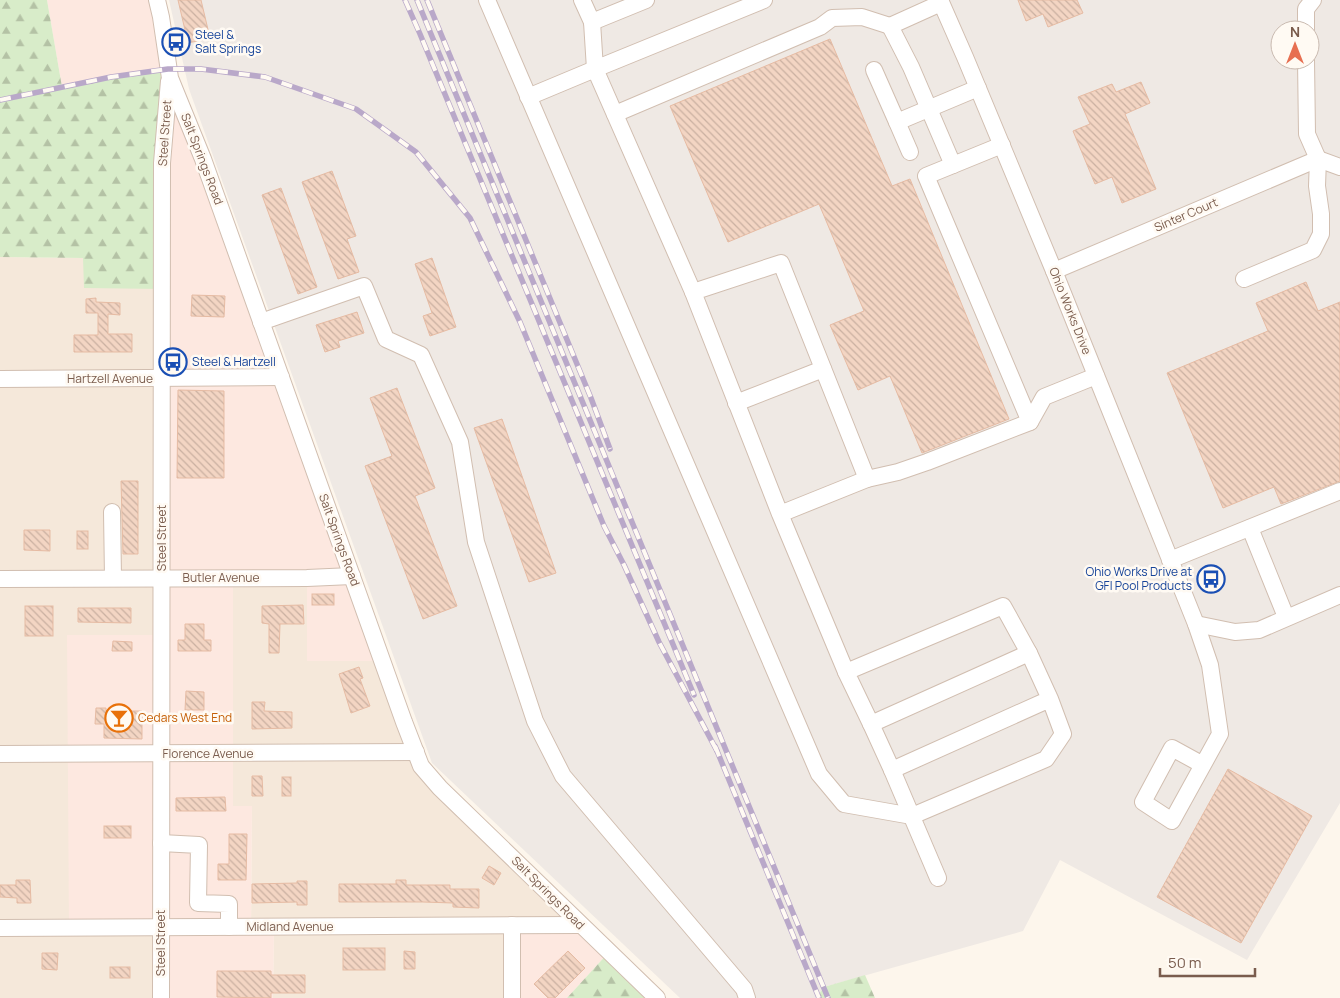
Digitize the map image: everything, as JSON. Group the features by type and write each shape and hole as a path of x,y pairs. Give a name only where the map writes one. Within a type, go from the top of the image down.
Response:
{"street":[{"name":"Salt Springs Road","path":"156,0 161,17 170,78 203,159 421,766 434,781 656,998"},
{"path":"487,0 819,774 844,804 912,816 1046,758 1063,734 1050,699 1029,653 1003,606 846,672"},
{"path":"582,0 592,22 595,69 693,292 780,514 846,672 892,770 938,878"},
{"path":"528,97 764,0"},
{"path":"1306,20 1306,9 1313,0"},
{"path":"592,22 639,1"},
{"path":"615,114 820,27 832,18 862,17 890,26 940,2"},
{"name":"Ohio Works Drive","path":"940,2 1054,270 1196,624 1210,665 1220,734 1203,766"},
{"path":"890,26 911,67 953,165"},
{"path":"874,70 910,152"},
{"path":"1244,279 1313,250 1321,234 1318,160 1307,134 1306,70"},
{"name":"Steel Street","path":"161,998 162,164 170,78"},
{"path":"897,122 978,88"},
{"path":"1002,144 926,176 1030,422"},
{"path":"1318,160 1340,166"},
{"name":"Sinter Court","path":"1054,270 1318,160"},
{"path":"693,292 781,263 867,479"},
{"path":"261,322 364,286 386,339 421,355 460,442 476,542 535,721 559,768 570,784 744,989 747,998"},
{"path":"736,403 823,369"},
{"path":"780,514 867,479 898,472 927,462 1030,422 1044,397 1096,376"},
{"name":"Hartzell Avenue","path":"0,379 281,377"},
{"path":"1170,560 1340,491"},
{"path":"112,512 112,578"},
{"path":"1250,528 1286,617"},
{"name":"Butler Avenue","path":"0,579 307,578 352,576"},
{"path":"1196,624 1235,632 1259,630 1340,595"},
{"path":"871,724 1029,653"},
{"path":"892,770 1050,699"},
{"name":"Florence Avenue","path":"0,754 416,752"},
{"path":"161,843 200,845 198,903 229,904 229,927"},
{"path":"512,925 512,998"},
{"name":"Midland Avenue","path":"0,928 580,925"}],"shaded area":[{"path":"47,0 157,0 168,69 111,77 62,87"},
{"path":"169,0 1340,0 1340,803 1247,960 1060,860 1023,931 824,987 816,998 680,998 432,763 189,89"},
{"path":"170,78 382,661 307,661 307,578 233,578 233,806 252,806 251,927 274,927 273,998 161,998 161,927 69,928 67,635 161,635"},
{"path":"0,257 83,258 162,289 161,635 67,635 161,927 161,998 0,998"},
{"path":"233,578 307,578 382,661 421,766 580,925 512,998 273,998 274,927 251,927 252,806 233,806"},
{"path":"512,925 580,925 609,952 567,998 512,998"}],"green space":[{"path":"0,0 47,0 62,87 111,77 168,69 162,289 84,288 83,258 0,257"},
{"path":"609,952 657,998 567,998"},
{"path":"865,975 875,998 816,998 824,987"}],"building":[{"path":"178,0 201,0 210,38 188,43"},
{"path":"1018,0 1077,0 1083,13 1048,27 1043,14 1026,21"},
{"path":"830,39 892,186 910,179 1009,419 922,453 890,376 858,390 830,325 864,311 819,204 728,242 670,106"},
{"path":"1141,82 1150,103 1125,114 1156,189 1122,203 1112,177 1095,184 1073,131 1090,124 1078,97 1112,84 1116,92"},
{"path":"332,171 356,236 347,239 359,272 338,279 302,182"},
{"path":"281,188 317,287 298,294 262,195"},
{"path":"432,258 456,327 430,336 423,316 432,313 415,264"},
{"path":"1306,282 1318,311 1340,302 1340,481 1281,504 1274,487 1223,508 1167,373 1268,331 1256,303"},
{"path":"192,295 225,296 224,317 191,316"},
{"path":"96,298 96,302 120,303 120,315 108,314 108,334 132,334 132,352 74,352 74,335 98,335 98,313 86,313 86,299"},
{"path":"357,312 364,333 338,341 340,347 325,352 316,325"},
{"path":"397,388 435,488 415,496 457,606 423,619 365,466 392,456 370,398"},
{"path":"178,390 224,391 224,478 177,478"},
{"path":"502,419 556,573 529,582 474,428"},
{"path":"121,481 138,481 138,554 123,554"},
{"path":"24,530 50,530 50,551 24,550"},
{"path":"77,531 88,531 88,549 77,549"},
{"path":"312,594 334,594 334,605 312,605"},
{"path":"303,605 304,624 280,624 279,653 269,653 269,624 262,623 262,606"},
{"path":"25,606 53,606 53,636 25,636"},
{"path":"78,608 131,608 131,623 78,622"},
{"path":"185,624 204,624 204,640 211,640 211,651 178,651 178,640 185,640"},
{"path":"113,641 132,642 132,651 112,651"},
{"path":"359,667 363,678 360,679 370,706 351,713 339,674"},
{"path":"186,691 204,692 204,710 185,710"},
{"path":"252,702 265,702 264,711 292,712 292,728 252,729"},
{"name":"Cedars West End","path":"96,708 106,708 106,711 142,711 142,739 104,738 104,724 95,724"},
{"path":"1228,769 1312,816 1241,943 1157,897"},
{"path":"252,776 262,776 263,796 252,796"},
{"path":"282,777 291,777 291,796 282,796"},
{"path":"225,797 226,811 176,811 176,798"},
{"path":"104,826 131,826 131,838 104,838"},
{"path":"229,834 247,834 246,880 218,880 218,864 229,864"},
{"path":"489,866 501,873 494,885 482,878"},
{"path":"16,880 30,880 31,903 17,903 17,898 0,897 0,885 16,885"},
{"path":"396,880 406,880 406,885 450,885 450,889 479,889 479,908 453,907 453,903 339,902 339,884 396,884"},
{"path":"297,881 307,881 307,905 297,905 297,902 252,903 252,884 297,883"},
{"path":"343,948 385,948 385,970 343,970"},
{"path":"404,951 415,952 415,969 404,969"},
{"path":"568,951 585,968 555,998 548,998 534,984"},
{"path":"42,953 58,953 57,970 42,969"},
{"path":"110,967 130,967 130,978 110,978"},
{"path":"217,971 271,971 271,975 305,975 305,993 271,993 271,998 217,997"}],"railway":[{"path":"405,0 694,695"},
{"path":"417,0 828,998"},
{"path":"427,0 591,398 610,449"},
{"path":"0,100 111,77 168,69 201,69 265,77 356,109 416,152 470,218 520,322 604,526 659,642 717,751"},
{"path":"715,746 819,998"}],"place":[{"name":"Steel & Salt Springs","path":"176,42"},
{"name":"Steel & Hartzell","path":"173,362"},
{"name":"Ohio Works Drive at GFI Pool Products","path":"1211,579"},
{"name":"Cedars West End","path":"119,718"}]}
